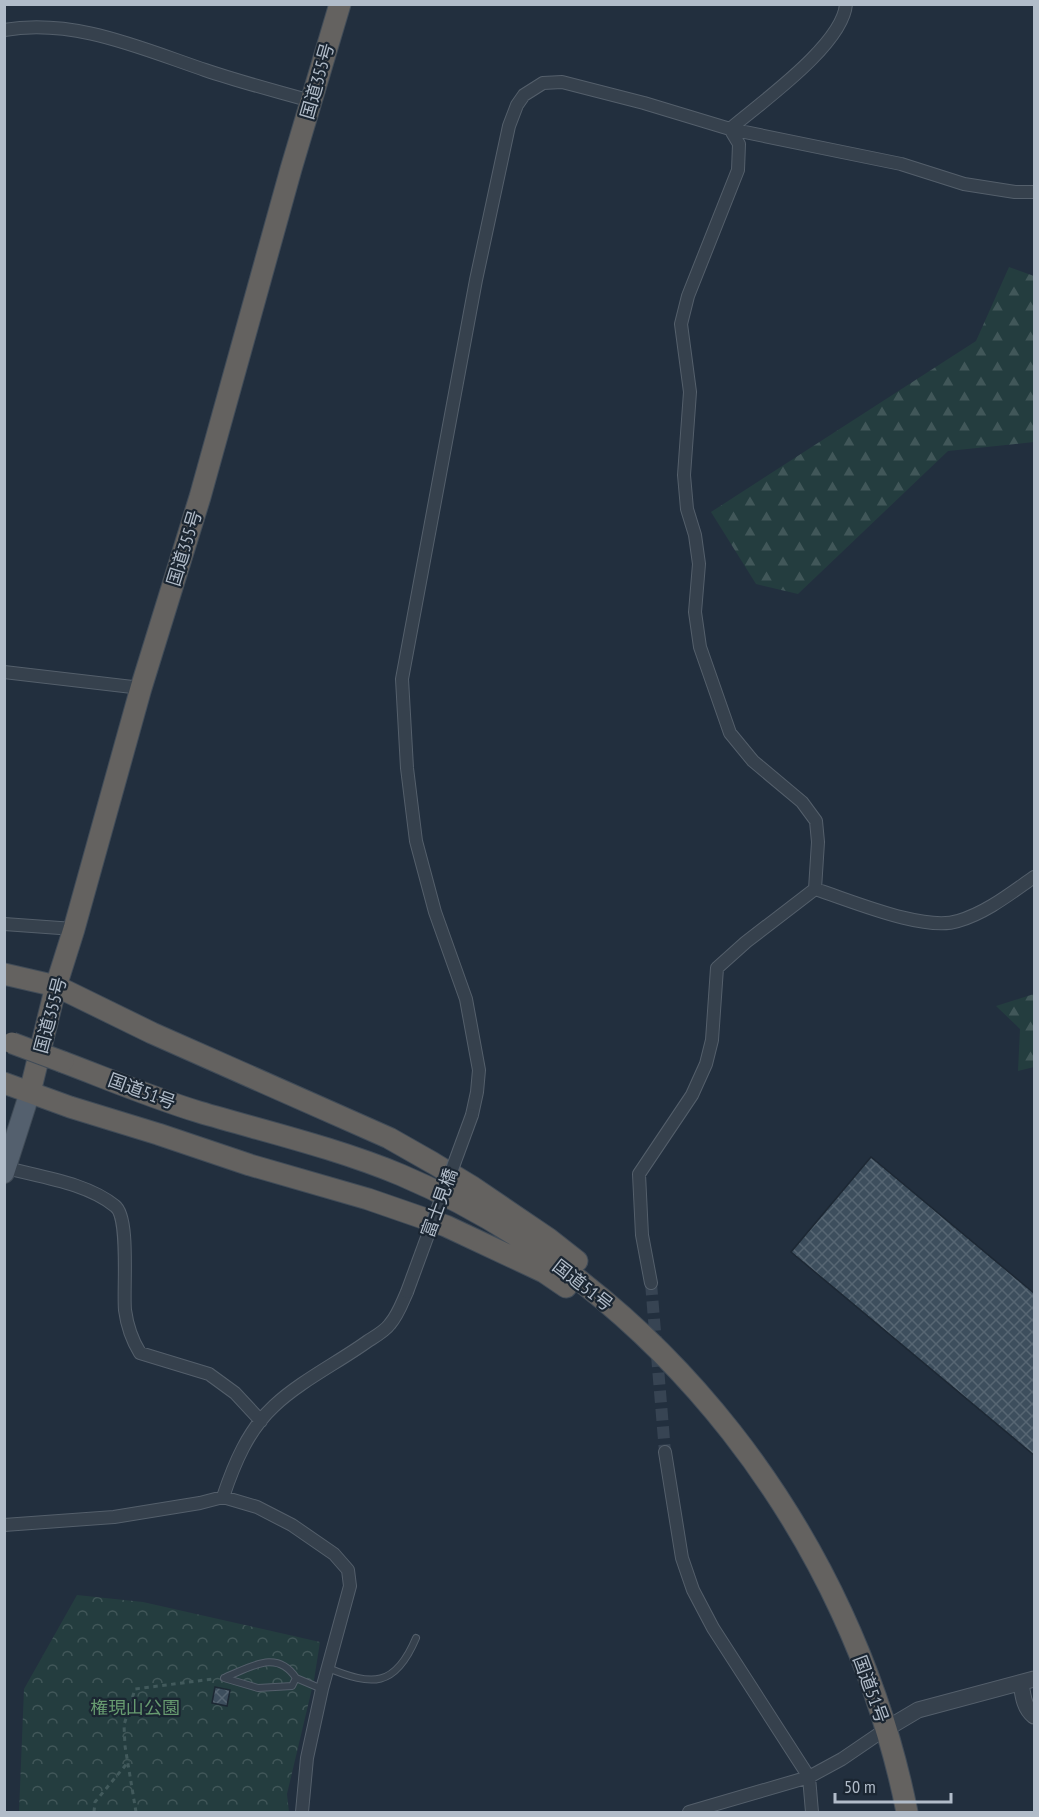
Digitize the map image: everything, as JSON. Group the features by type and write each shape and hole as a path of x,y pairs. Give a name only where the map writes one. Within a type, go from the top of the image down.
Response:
{"highway":[{"name":"国道355号","path":"30,1092 56,986 141,688 200,497 340,4"},
{"path":"4,974 56,986 152,1033 389,1138 434,1162 549,1239 614,1292 667,1347 724,1421"},
{"name":"国道51号","path":"8,1041 195,1111 345,1154 400,1175 452,1199 506,1229 550,1258 606,1301 649,1340 724,1421 792,1516 846,1623 886,1729 900,1775 907,1812"},
{"path":"4,1083 70,1107 250,1165 368,1199 446,1226 490,1246 544,1272 581,1297 644,1347 724,1421"}],"main road":[{"path":"6,1171 30,1092"}],"street":[{"path":"651,1283 642,1235 639,1174 692,1095 706,1064 712,1040 717,968 746,942 815,889 818,842 816,821 802,802 753,761 730,733 700,647 694,612 699,564 695,535 687,509 684,475 690,392 681,324 688,296 738,170 739,144 729,129 808,63 834,34 845,12 846,4"},
{"path":"4,30 24,26 96,33 212,72 311,101"},
{"name":"富士見橋","path":"223,1497 233,1466 273,1406 389,1326 407,1292 472,1115 477,1092 479,1070 466,999 435,912 417,841 407,768 402,679 476,280 509,126 517,105 524,95 543,83 562,82 729,129 901,164 964,184 1015,192 1035,192"},
{"path":"4,672 141,688"},
{"path":"815,889 899,916 939,924 958,921 991,907 1035,877"},
{"path":"4,924 74,929"},
{"path":"6,1171 82,1188 117,1207 123,1222 125,1310 132,1341 140,1353 209,1374 235,1393 261,1421"},
{"path":"665,1452 682,1558 693,1590 713,1628 809,1777 812,1812"},
{"path":"4,1525 114,1517 223,1497 257,1507 292,1525 334,1554 348,1570 350,1586 322,1689 307,1758 302,1812"},
{"path":"689,1812 809,1777 918,1710 1028,1681 1024,1700 1028,1710 1035,1716"}],"lane":[{"path":"328,1668 354,1679 370,1682 381,1679 393,1673 416,1638"},
{"path":"225,1677 266,1662 281,1662 296,1678 322,1689"},
{"path":"225,1677 258,1688 292,1686 296,1678"}],"path":[{"path":"136,1812 125,1746 124,1725 135,1689 225,1677"},
{"path":"94,1812 95,1802 129,1761"}],"green space":[{"path":"1009,267 1034,276 1034,442 948,451 798,594 756,584 711,512 976,341"},
{"path":"1034,994 1034,1067 1018,1071 1020,1029 996,1006"},
{"name":"権現山公園","path":"77,1595 143,1602 320,1642 314,1680 287,1794 289,1812 19,1812 24,1689"}],"building":[{"path":"871,1157 1035,1294 1035,1456 791,1252"},
{"path":"215,1687 230,1690 227,1706 212,1703"}],"tunnel":[{"path":"651,1283 665,1452"}]}
